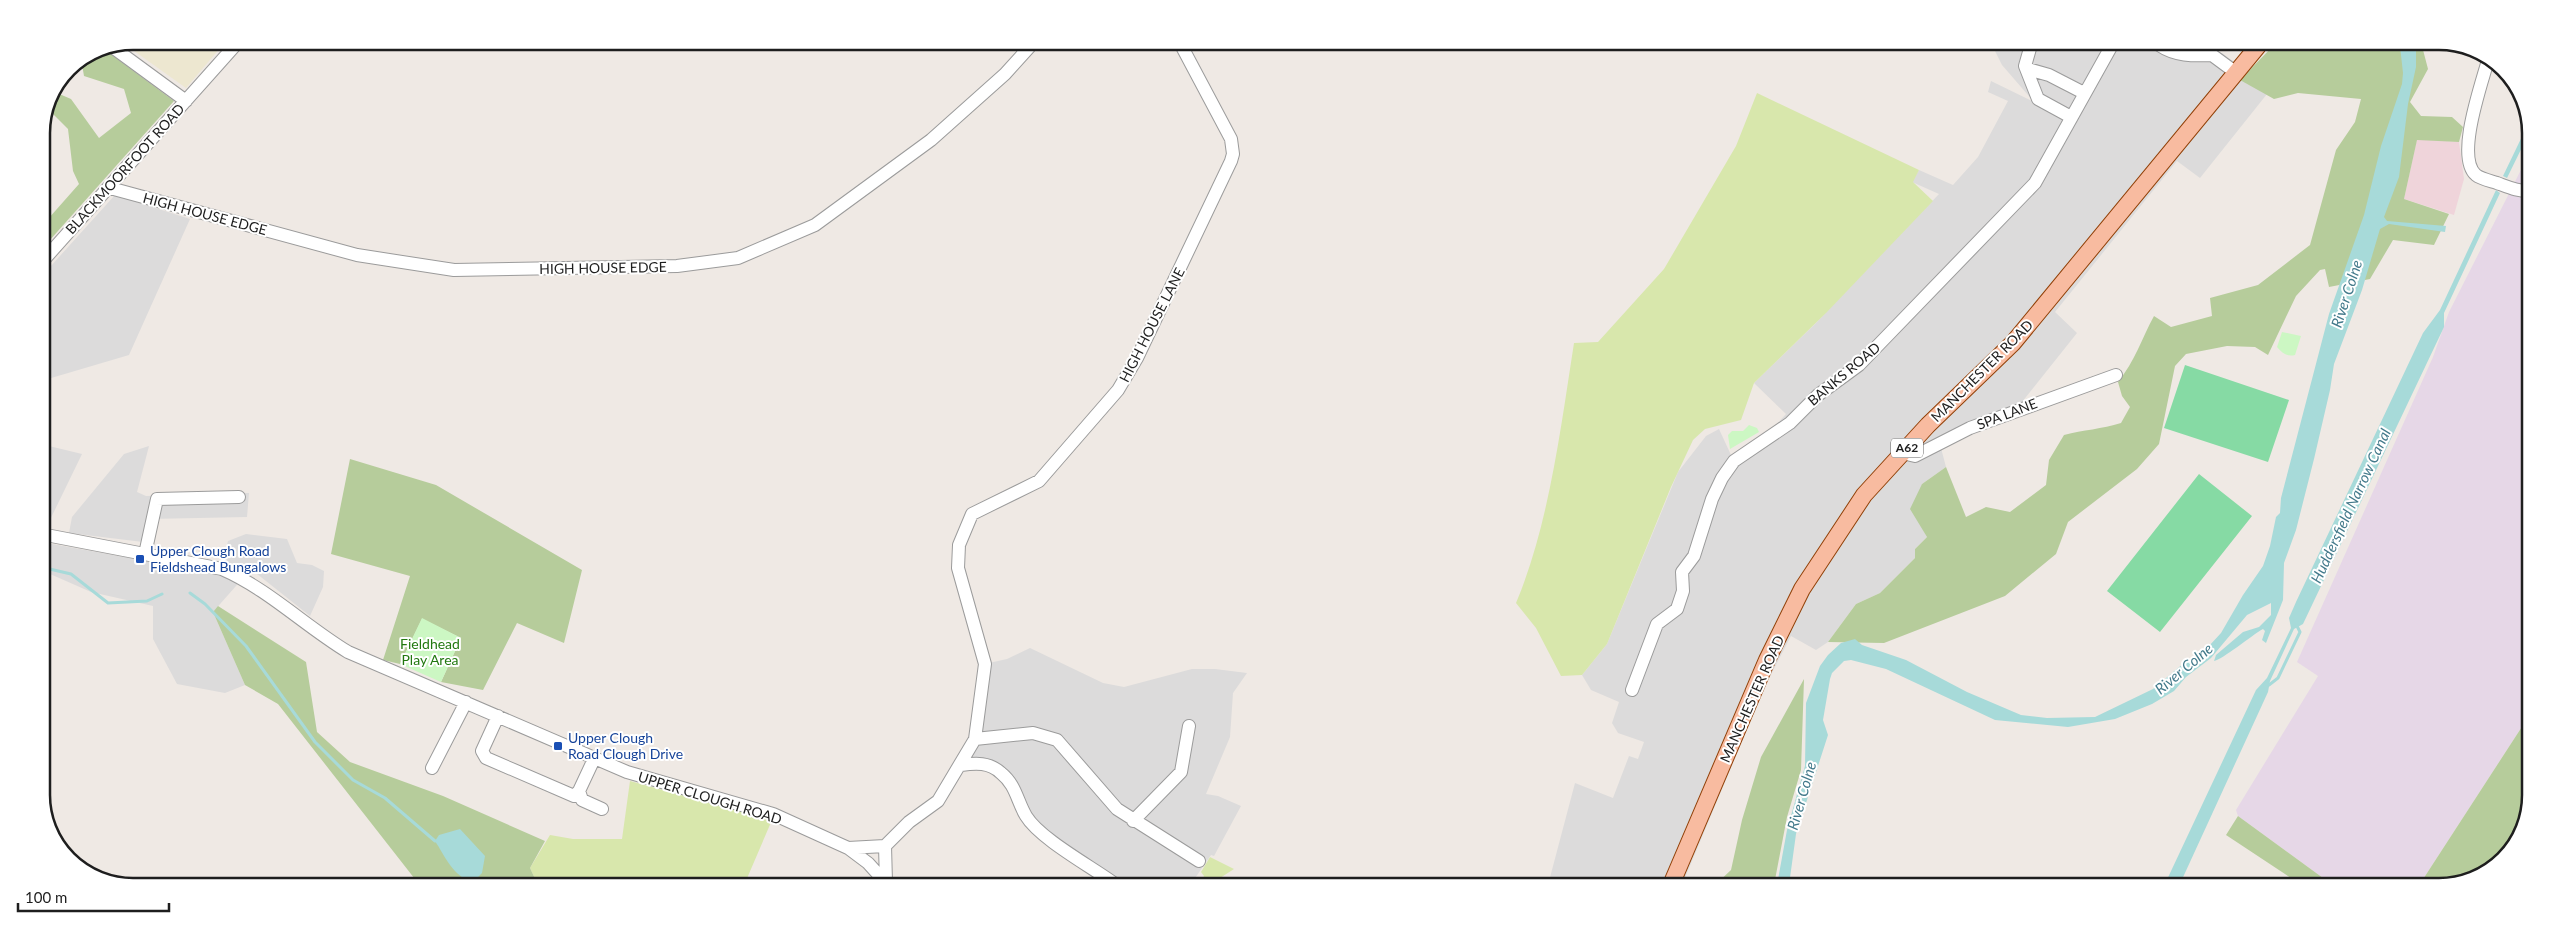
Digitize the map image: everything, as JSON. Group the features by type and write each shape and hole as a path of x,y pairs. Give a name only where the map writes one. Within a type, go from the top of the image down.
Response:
{"main road":[{"name":"MANCHESTER ROAD","path":"1674,878 1767,660 1802,589 1864,495 1902,453 2013,343 2254,50"}],"street":[{"path":"186,101 232,50"},
{"name":"HIGH HOUSE EDGE","path":"110,188 357,255 454,270 677,266 738,258 815,225 931,140 1005,74 1027,50"},
{"name":"HIGH HOUSE LANE","path":"885,846 909,822 938,801 975,739 985,664 958,568 959,545 972,514 1039,481 1118,390 1142,349 1220,186 1233,154 1231,138 1184,50"},
{"path":"2029,50 2025,62 2038,99 2071,118"},
{"name":"BANKS ROAD","path":"1632,690 1657,624 1677,609 1683,591 1682,572 1694,556 1712,499 1722,478 1734,461 1790,423 1818,395 1859,365 2035,184 2084,92 2109,50"},
{"path":"2170,50 2194,56 2212,50 2235,72"},
{"name":"BLACKMOORFOOT ROAD","path":"50,253 186,101 119,52"},
{"path":"2487,65 2470,135 2468,156 2471,168 2476,175 2509,188 2522,190"},
{"path":"2028,69 2049,75 2084,92"},
{"name":"SPA LANE","path":"1902,453 1915,456 1970,428 2116,375"},
{"path":"145,554 157,499 239,497"},
{"name":"UPPER CLOUGH ROAD","path":"50,536 222,569 246,579 323,637 348,652 594,759 641,777 773,814 848,848 868,863 882,878"},
{"path":"432,768 466,702"},
{"path":"498,716 482,751 486,758 574,796 579,791 594,759"},
{"path":"1134,821 1181,772 1189,726"},
{"path":"975,739 1033,733 1058,740 1117,808 1134,821 1199,861"},
{"path":"961,765 982,763 1000,772 1015,789 1026,816 1050,838 1107,878"},
{"path":"579,791 582,800 602,809"},
{"path":"848,848 885,846 886,878"}],"shaded area":[{"path":"133,50 218,50 186,88"},
{"path":"1994,50 2205,50 2222,53 2247,72 2241,80 2267,94 2200,178 2177,161 2055,312 2077,333 2022,402 2017,417 1974,431 1941,448 1946,467 1922,484 1921,525 1927,537 1915,549 1915,558 1880,593 1856,604 1828,642 1816,650 1791,636 1765,686 1685,878 1550,878 1575,783 1613,798 1629,756 1638,759 1644,742 1618,733 1612,723 1619,702 1591,690 1582,675 1607,644 1678,472 1706,436 1719,429 1731,455 1774,427 1786,414 1754,383 1814,325 1939,194 1912,182 1919,170 1953,185 1978,157 2008,101 1988,92 1991,81 2034,102 2002,65"},
{"path":"2417,139 2459,142 2464,179 2454,215 2404,199"},
{"path":"2522,168 2522,727 2424,878 2323,878 2238,816 2236,810 2318,676 2297,662 2433,357 2449,312"},
{"path":"115,195 190,219 129,355 50,378 50,267"},
{"path":"50,446 82,454 50,520"},
{"path":"149,446 137,492 146,496 249,493 247,517 149,519 143,542 69,533 72,517 124,454"},
{"path":"246,534 287,539 297,563 312,565 324,571 323,587 310,616 251,569 213,612 245,685 225,693 177,684 153,639 153,606 91,592 50,574 50,544 219,574 228,541"},
{"path":"1030,648 1103,683 1124,687 1192,669 1215,669 1247,673 1233,693 1230,737 1206,794 1218,796 1241,806 1214,856 1211,855 1195,878 1115,878 1041,826 1028,810 1018,786 968,759 989,663 1007,659"}],"green space":[{"path":"2269,50 2423,50 2428,69 2410,102 2421,116 2452,117 2463,127 2459,142 2417,140 2404,199 2449,214 2434,245 2393,240 2370,279 2329,287 2325,269 2320,270 2296,296 2268,355 2255,347 2227,346 2186,354 2175,366 2159,444 2137,469 2068,522 2056,554 2005,596 1884,643 1828,642 1856,604 1880,593 1915,558 1915,549 1927,537 1910,509 1922,484 1946,467 1966,517 1986,507 2010,512 2046,485 2049,460 2064,435 2121,423 2130,407 2122,396 2118,382 2133,358 2154,316 2171,327 2212,316 2210,298 2258,285 2310,245 2336,150 2355,122 2361,99 2298,93 2274,99 2240,80"},
{"path":"110,54 174,101 50,240 50,217 79,184 73,171 68,129 53,114 60,94 71,99 99,138 131,113 124,89 84,76 82,67 101,56"},
{"path":"1757,93 1919,170 1913,182 1933,201 1827,312 1754,383 1741,420 1705,429 1693,440 1671,487 1607,644 1582,675 1561,676 1536,628 1516,603 1537,541 1545,508 1559,441 1574,343 1598,342 1664,269 1736,146"},
{"path":"2282,332 2301,336 2295,355 2285,354 2277,347"},
{"path":"2185,365 2289,400 2268,462 2164,428"},
{"path":"1749,425 1757,428 1759,432 1730,449 1728,435 1732,431 1743,431"},
{"path":"350,459 436,485 582,570 564,643 517,623 483,690 441,682 461,638 422,619 400,664 383,660 410,576 331,554"},
{"path":"2199,474 2252,516 2160,632 2107,591"},
{"path":"218,606 306,662 317,732 350,762 443,796 545,841 530,868 535,878 414,878 278,704 245,685 213,612"},
{"name":"Fieldhead Play Area","path":"422,618 461,638 441,682 400,664"},
{"path":"1804,679 1801,770 1787,817 1775,878 1722,878 1731,870 1742,820 1761,757"},
{"path":"2522,727 2521,806 2518,822 2510,838 2494,857 2471,872 2450,877 2424,878"},
{"path":"630,781 772,820 747,878 535,878 530,868 550,835 573,839 622,839"},
{"path":"2238,816 2323,878 2291,878 2226,835"},
{"path":"1210,857 1234,869 1220,878 1203,878 1204,876 1201,872"}],"water":[{"name":"River Colne","path":"2400,50 2416,50 2416,67 2408,104 2399,177 2384,217 2387,221 2446,226 2445,232 2389,224 2380,229 2362,290 2334,364 2314,459 2296,530 2284,563 2283,600 2266,643 2262,640 2265,631 2263,629 2214,661 2216,655 2243,632 2259,627 2271,615 2271,603 2247,615 2211,658 2186,677 2174,691 2152,704 2115,719 2068,727 1995,720 1886,669 1851,660 1844,661 1832,673 1830,679 1823,720 1828,735 1796,834 1790,878 1778,878 1787,830 1805,766 1806,703 1820,666 1828,655 1841,643 1855,639 1862,645 1906,660 1967,692 2021,715 2047,718 2095,717 2153,689 2184,663 2209,646 2221,633 2243,595 2263,566 2270,546 2276,517 2280,513 2281,498 2329,314 2364,215 2381,146 2402,84 2403,73"},
{"path":"2522,137 2522,147 2507,178 2503,176"},
{"name":"Huddersfield Narrow Canal","path":"2496,190 2500,193 2444,313 2444,327 2303,624 2294,629 2270,681 2268,692 2183,878 2168,878 2256,690 2267,678 2291,628 2289,618 2296,602 2423,333 2440,310"},
{"path":"460,829 485,856 482,873 477,878 464,878 455,871 435,841 439,835"}],"waterway":[{"path":"50,569 71,574 108,603 147,601 162,594"},
{"path":"190,593 205,604 246,646 315,742 353,780 385,798 435,841"},
{"path":"2266,684 2269,685 2278,678 2300,632 2297,626"}],"place":[{"name":"Upper Clough Road Fieldshead Bungalows","path":"140,559"},
{"name":"Upper Clough Road Clough Drive","path":"558,746"}]}
